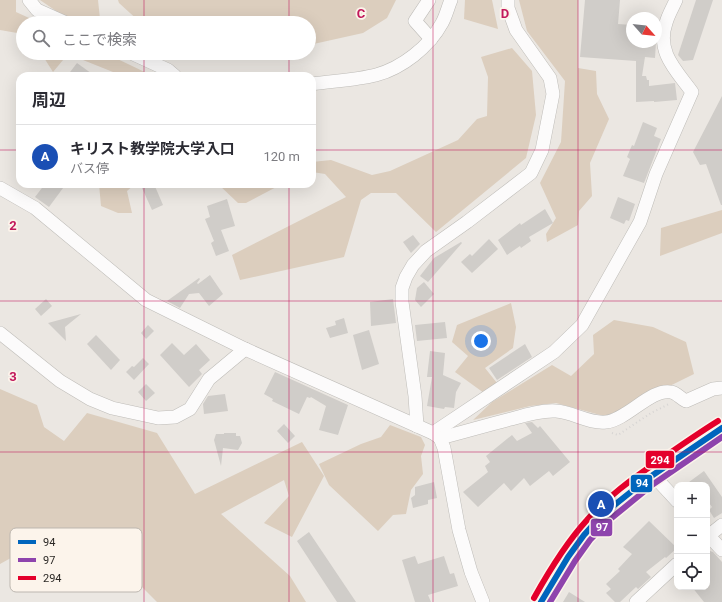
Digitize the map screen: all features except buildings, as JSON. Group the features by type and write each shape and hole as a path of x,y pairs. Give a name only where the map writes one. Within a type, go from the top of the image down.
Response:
{"main road":[{"path":"541,602 569,556 591,527 615,504 653,475 693,445 722,428"}],"street":[{"path":"429,0 415,20 431,39"},
{"path":"316,83 375,75 391,70 403,63 431,39 442,23 451,0"},
{"path":"417,426 415,396 402,302 402,288 406,277 413,265 426,251 467,222 530,173 542,150 553,94 550,78 516,30 508,8 508,0"},
{"path":"437,435 554,352 582,325 640,222 656,174 692,92 669,60 663,46 665,24 676,0"},
{"path":"33,5 53,16"},
{"path":"146,60 170,72"},
{"path":"0,188 36,208 146,300 245,349 437,435 538,412 555,410 567,412 595,422 606,422 617,419 652,396 661,392 669,391 686,401 713,389 722,388"},
{"path":"0,333 60,381 90,399 112,408 158,418 175,417 190,409 208,379 245,349"},
{"path":"437,435 444,448 448,464 465,552 483,602"},
{"path":"653,475 674,498"},
{"path":"710,534 722,525"},
{"path":"710,537 722,550"},
{"path":"636,602 674,567"}],"shaded area":[{"path":"0,0 16,0 16,12 25,16 16,16 16,33 0,30"},
{"path":"40,0 98,0 100,16 67,16 59,13"},
{"path":"118,0 396,0 387,18 363,33 316,43 316,16 133,16 119,3"},
{"path":"465,0 492,0 498,29 464,19"},
{"path":"519,0 578,0 578,68 596,71 597,94 609,119 590,163 592,196 579,211 578,225 547,242 546,234 556,218 540,183 561,142 565,81 527,31"},
{"path":"512,48 532,71 536,115 526,158 436,232 396,193 371,193 361,200 344,257 240,280 232,255 346,197 325,174 316,173 316,162 331,160 372,175 390,171 458,140 477,119 487,116 488,77 481,57"},
{"path":"45,60 63,60 53,72"},
{"path":"83,60 120,60 145,72 113,72"},
{"path":"99,188 130,188 127,191 132,213 118,213 101,206"},
{"path":"222,188 274,188 246,203 238,203"},
{"path":"722,210 722,233 660,256 661,228"},
{"path":"511,303 516,327 513,348 485,368 497,383 484,393 455,372 468,356 452,342 457,325"},
{"path":"614,320 653,327 686,342 694,374 619,411 604,416 556,403 530,406 473,420 492,402 552,365 571,376 594,354 593,335"},
{"path":"0,389 37,405 44,427 64,441 87,413 157,433 195,494 302,442 324,476 292,537 264,523 289,496 284,480 221,514 290,576 306,602 157,602 142,587 142,528 10,528 10,558 0,564"},
{"path":"390,425 421,437 425,445 421,456 423,474 411,490 406,514 393,515 378,531 329,485 319,464 361,444 381,437"}],"transit line":[{"name":"294","path":"534,598 565,548 579,529 603,504 638,475 718,421"},
{"name":"94","path":"541,602 568,557 584,535 602,515 647,479 722,428"},
{"name":"97","path":"550,602 575,561 590,540 608,521 652,485 722,437"}],"place":[{"name":"キリスト教学院大学入口","path":"601,504"}]}
